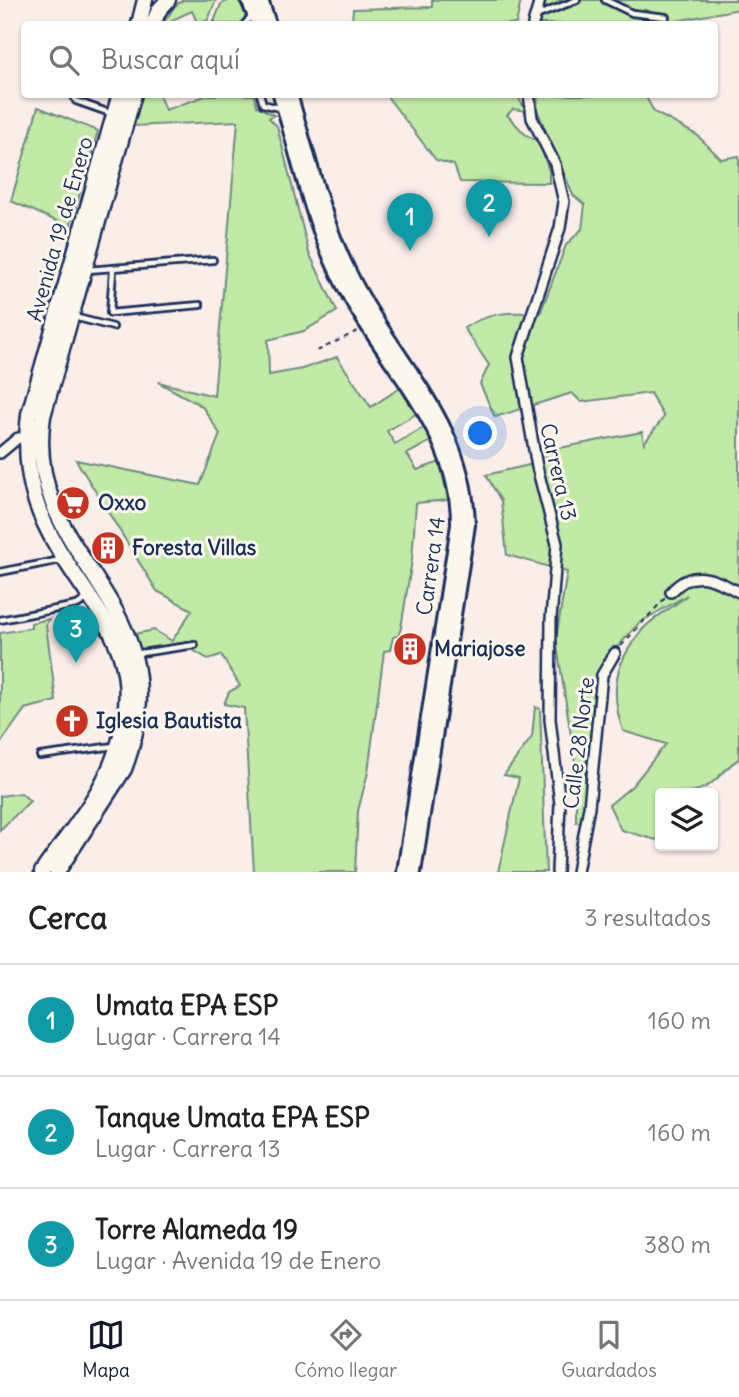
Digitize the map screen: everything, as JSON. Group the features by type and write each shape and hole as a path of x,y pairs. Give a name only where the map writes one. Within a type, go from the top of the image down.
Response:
{"main road":[{"path":"140,21 145,0"},
{"path":"154,21 168,0"},
{"path":"248,0 257,19"},
{"path":"261,0 268,21"},
{"name":"Avenida 19 de Enero","path":"57,872 114,788 131,751 140,701 118,611 54,510 44,481 29,414 119,98"},
{"name":"Avenida 19 de Enero","path":"42,872 104,781 119,746 126,701 128,655 66,557 36,503 28,465 133,98"},
{"name":"Carrera 14","path":"281,98 321,235 347,294 431,422 449,463 458,503 458,525 404,872"},
{"name":"Carrera 14","path":"291,98 340,253 362,298 440,416 458,459 468,502 468,525 414,872"}],"street":[{"path":"534,20 540,0"},
{"name":"Carrera 13","path":"530,98 532,118 558,173 564,202 560,228 518,357 537,467 557,544 551,619 550,719 560,804 557,872"},
{"path":"0,453 10,443 34,439"},
{"path":"673,590 697,576 710,577 739,592"},
{"name":"Calle 28 Norte","path":"578,872 589,807 602,675 615,653"}],"lane":[{"path":"534,20 577,0"},
{"path":"605,0 632,13 666,17"},
{"path":"76,98 79,102 114,114"},
{"path":"261,98 263,104 277,110 284,109"},
{"path":"84,269 113,270 213,260"},
{"path":"113,270 110,313 200,304"},
{"path":"70,316 113,327"},
{"path":"0,572 57,562 66,557"},
{"path":"0,620 77,605 91,595"},
{"path":"128,655 195,645"},
{"path":"40,756 119,746"}],"path":[{"path":"317,351 368,327"},
{"name":"Calle 28 Norte","path":"615,653 673,590"}],"green space":[{"path":"183,0 216,0 206,21 197,21 192,11 172,21 165,21 175,6"},
{"path":"238,0 247,14 243,21 214,21 221,4"},
{"path":"432,0 521,0 517,21 352,21 353,9 432,7"},
{"path":"544,0 739,0 739,9 677,21 539,21"},
{"path":"141,98 160,98 165,110 199,98 255,98 257,106 274,115 269,118 277,126 309,253 337,311 304,331 268,340 269,375 302,369 337,357 371,407 400,388 416,414 387,431 395,444 425,427 431,441 407,454 417,470 440,462 448,500 416,503 412,560 401,628 398,636 393,637 390,650 384,651 368,772 358,811 355,872 254,872 244,708 224,704 229,692 240,686 221,655 208,659 186,646 180,650 157,647 140,649 135,634 154,630 172,641 192,610 157,591 76,460 200,485 220,434 202,406 158,382 214,396 238,121 133,126"},
{"path":"388,98 519,98 526,111 513,109 507,115 525,134 539,142 549,171 549,183 460,182 454,165 436,160"},
{"path":"538,98 647,98 654,112 697,135 721,159 739,156 739,759 704,788 655,788 655,840 621,830 609,805 632,786 666,744 623,731 616,702 617,677 626,653 643,629 687,595 639,623 603,663 585,765 585,814 581,822 576,822 576,768 556,639 567,572 507,555 501,501 486,475 546,461 544,451 642,432 644,443 664,417 650,393 581,402 572,393 495,417 480,384 489,365 464,328 500,314 540,314 566,245 582,229 585,205 573,195 537,110"},
{"path":"38,107 98,131 70,227 11,201"},
{"path":"49,619 46,625 56,701 25,709 0,744 0,633 31,628 31,623"},
{"path":"535,707 540,709 546,872 498,872 519,778 504,775 532,737"},
{"path":"21,793 30,801 0,830 0,796"}],"place":[{"name":"Tanque Umata EPA ESP","path":"489,237"},
{"name":"Umata EPA ESP","path":"410,251"},
{"name":"Oxxo","path":"73,503"},
{"name":"Foresta Villas","path":"108,548"},
{"name":"Mariajose","path":"410,649"},
{"name":"Torre Alameda 19","path":"76,663"},
{"name":"Iglesia Bautista","path":"72,721"}]}
